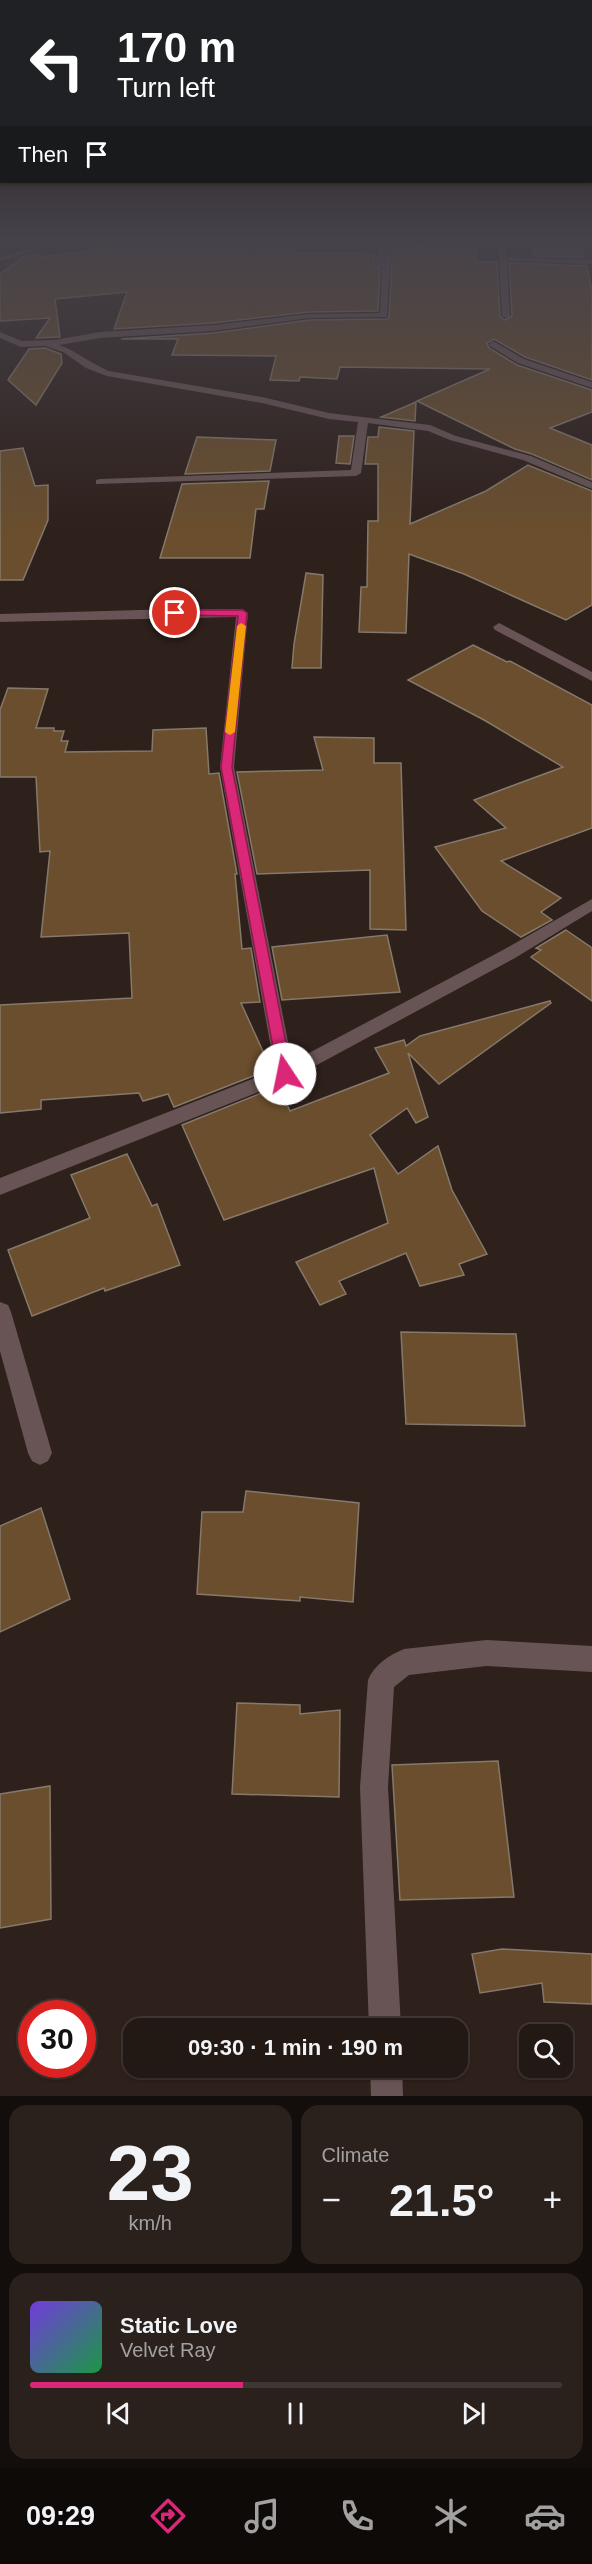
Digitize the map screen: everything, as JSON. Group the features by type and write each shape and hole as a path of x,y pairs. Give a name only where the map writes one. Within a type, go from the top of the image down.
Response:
{"street":[{"path":"9,339 21,344 74,339"},
{"path":"45,343 66,350 89,366 107,373 254,398 306,412 363,422 430,428 444,432 453,438 527,458 592,486"},
{"path":"493,344 521,361 592,385"},
{"path":"100,482 356,474 363,422"},
{"path":"0,618 243,613 227,767 285,1074"},
{"path":"499,627 592,677"},
{"path":"0,1187 285,1074 509,954 592,904"},
{"path":"0,1312 39,1453"},
{"path":"385,2018 374,1787 381,1680 405,1662 475,1654 592,1659"},
{"path":"386,2078 387,2096"}],"building":[{"path":"121,339 592,339 592,380 525,357 494,339 487,343 489,348 517,365 592,390 592,412 550,428 592,445 592,480 515,449 417,401 490,369 340,367 337,379 300,377 299,381 270,380 276,356 172,355 178,339"},
{"path":"45,348 61,354 62,363 36,405 8,380 29,349"},
{"path":"416,402 415,421 381,417"},
{"path":"379,427 414,431 410,524 486,491 528,465 592,491 592,605 566,620 464,574 409,554 406,633 359,632 361,587 367,587 368,521 378,521 378,464 365,464 368,437 378,437"},
{"path":"339,436 354,436 350,464 336,463"},
{"path":"197,437 276,440 270,471 185,474"},
{"path":"23,448 35,486 48,485 48,520 23,580 0,580 0,451"},
{"path":"269,481 264,509 256,509 250,558 160,558 182,484"},
{"path":"306,573 323,575 321,668 292,668"},
{"path":"473,645 507,662 510,661 592,705 592,828 501,861 561,898 541,912 552,920 521,937 482,911 435,847 506,828 474,800 563,767 484,720 408,680"},
{"path":"8,688 48,689 36,728 54,728 54,731 64,731 61,741 68,741 65,752 152,751 153,730 206,728 209,774 219,773 237,874 235,874 242,949 251,948 260,1002 241,1003 271,1069 174,1107 168,1094 143,1101 139,1093 41,1100 41,1109 0,1113 0,1005 132,998 129,933 41,937 50,851 40,852 36,777 0,777 0,710"},
{"path":"314,737 374,738 374,763 401,763 406,930 370,929 370,870 257,874 237,772 323,770"},
{"path":"566,930 592,948 592,1001 531,957 541,950 536,948"},
{"path":"387,935 400,992 282,1000 272,947"},
{"path":"550,1001 551,1003 439,1084 408,1053 428,1117 416,1123 407,1108 370,1135 398,1174 438,1146 452,1190 487,1254 459,1264 464,1275 420,1286 406,1253 339,1281 346,1294 320,1305 296,1262 388,1223 374,1168 224,1220 182,1125 279,1086 290,1111 389,1073 375,1048 404,1040 406,1046 420,1036"},
{"path":"127,1154 152,1206 157,1204 180,1265 105,1291 104,1288 32,1316 8,1250 90,1218 71,1175"},
{"path":"401,1332 516,1334 525,1426 406,1424"},
{"path":"246,1491 359,1503 353,1602 300,1597 300,1601 197,1594 202,1512 243,1512"},
{"path":"41,1508 70,1599 0,1632 0,1526"},
{"path":"237,1703 300,1705 300,1714 340,1710 339,1797 232,1794"},
{"path":"498,1761 514,1897 400,1900 392,1765"},
{"path":"50,1786 51,1919 0,1928 0,1794"},
{"path":"502,1949 592,1954 592,2004 544,2002 542,1983 480,1993 472,1954"}],"slow traffic":[{"path":"230,732 241,626"}],"route":[{"path":"175,613 243,613 227,767 285,1074"}]}
